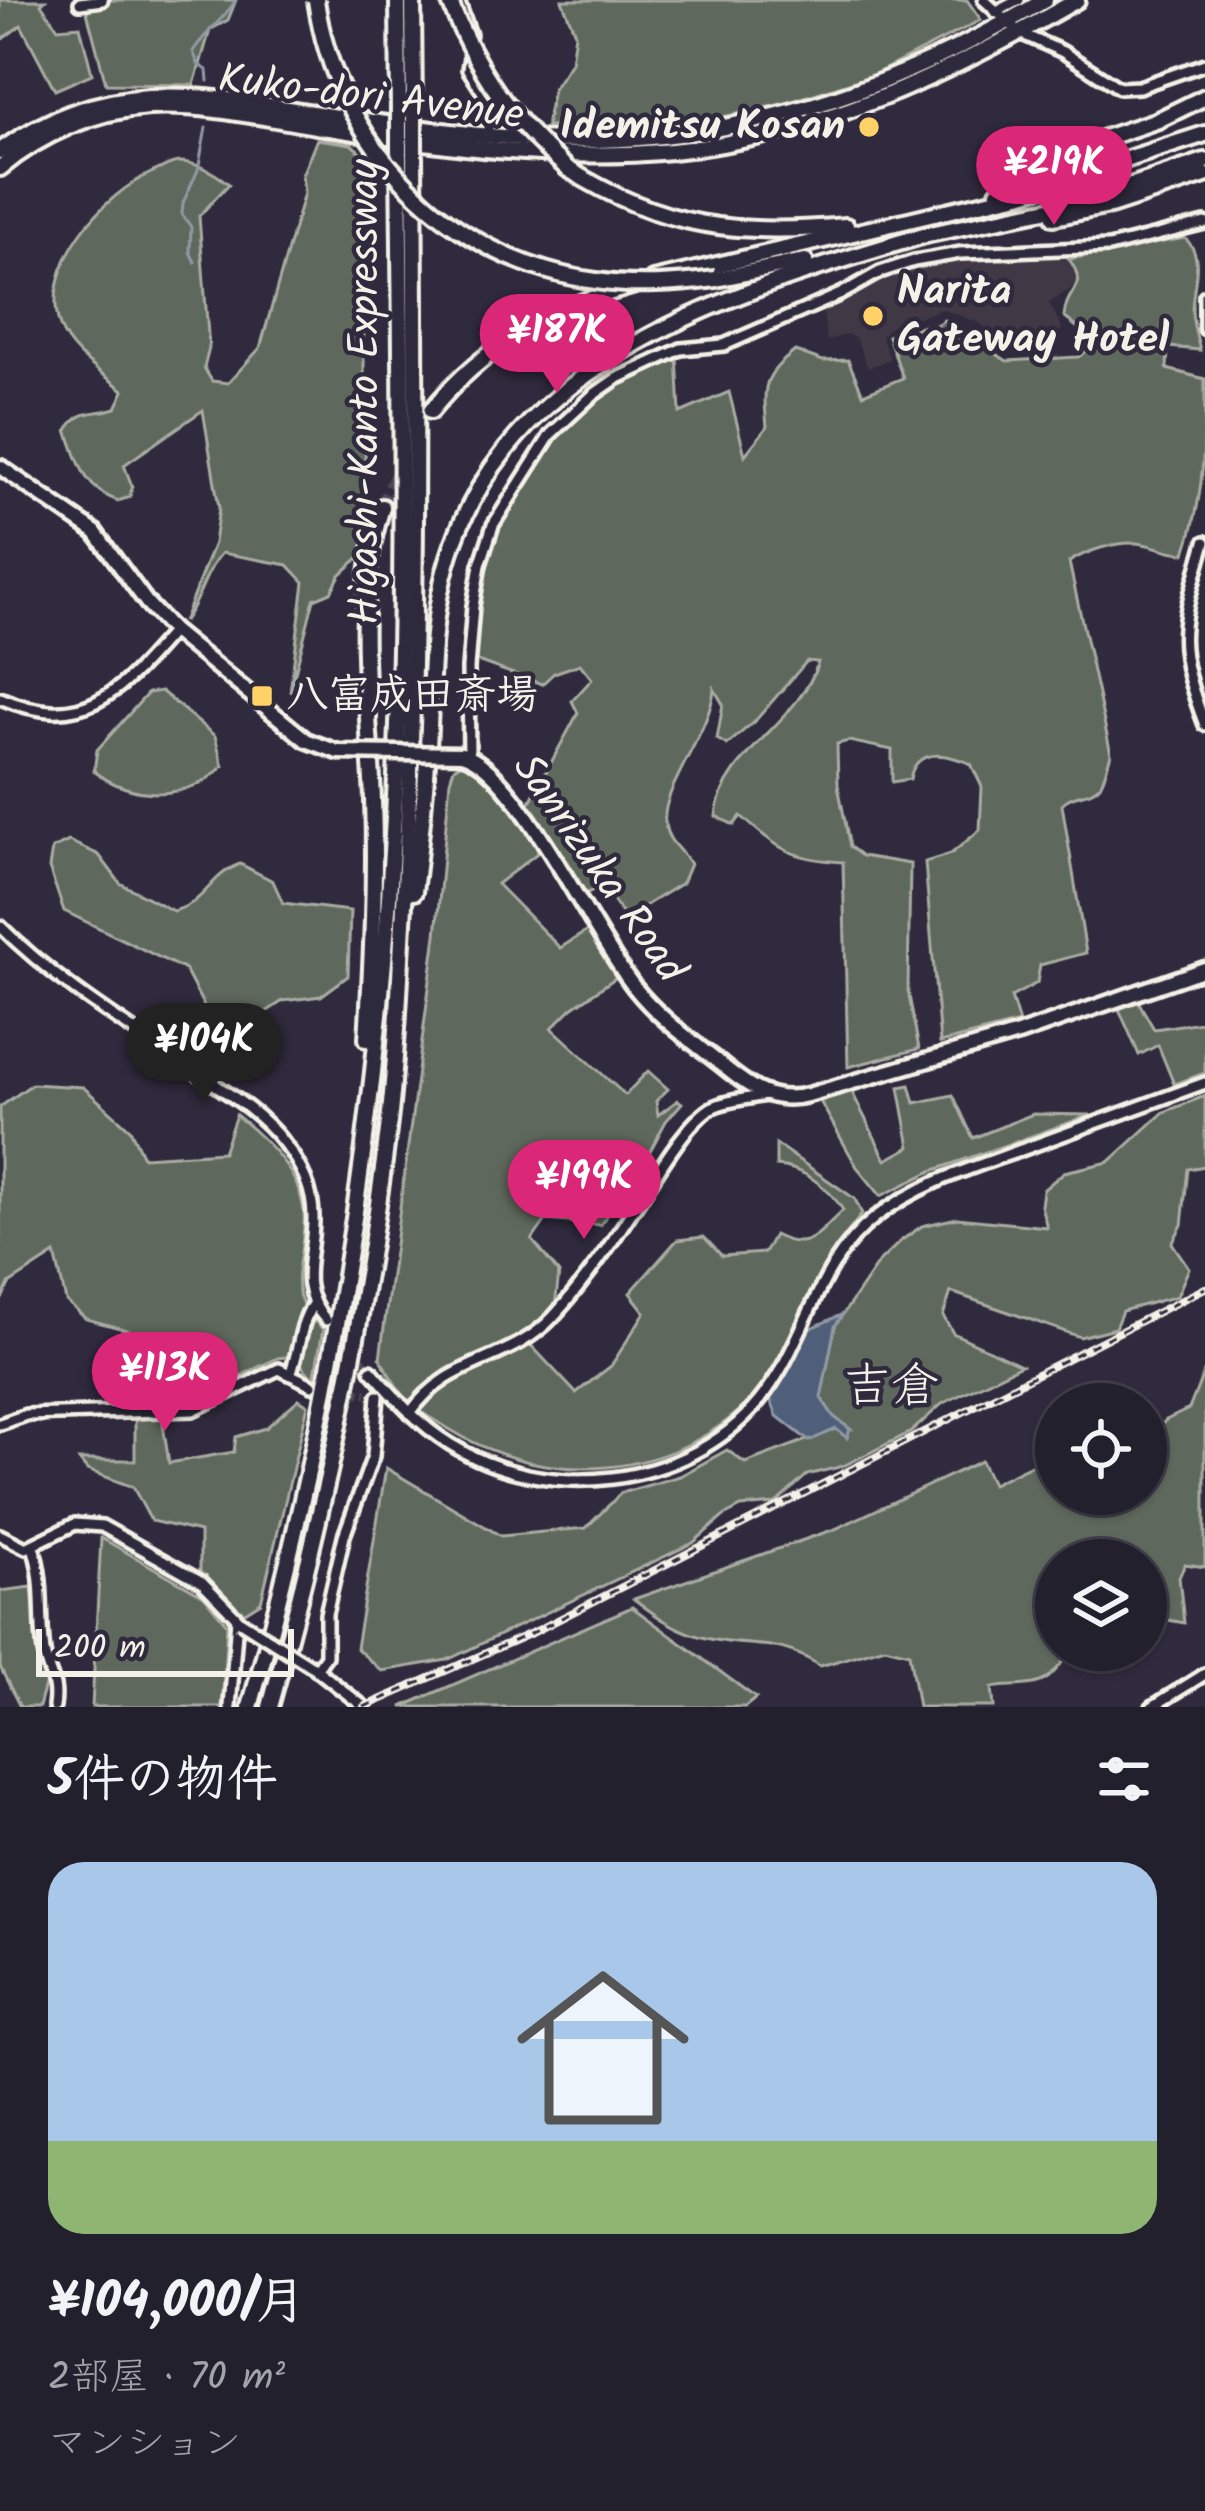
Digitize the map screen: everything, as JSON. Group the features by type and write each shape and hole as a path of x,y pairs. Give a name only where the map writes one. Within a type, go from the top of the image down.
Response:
{"highway":[{"path":"316,0 338,86 361,129 404,183 455,226 519,261 573,278 662,285 716,279 1083,202 1205,160"},
{"name":"Higashi-Kanto Expressway","path":"398,0 406,115"},
{"name":"Higashi-Kanto Expressway","path":"250,1707 284,1579 327,1375 380,1006 396,772 406,115 412,0"},
{"path":"454,0 472,54 526,133 568,169 638,208 710,227 789,231 904,220"},
{"name":"Kuko-dori Avenue","path":"0,168 44,138 86,119 149,107 209,109 521,153 688,148 795,128 874,103 1045,0"},
{"name":"Kuko-dori Avenue","path":"0,151 36,127 79,108 155,94 224,98 487,136 631,139 760,121 861,91 945,57 1008,22 1042,20 1077,0"},
{"path":"954,209 984,199 1088,144 1205,98"},
{"path":"431,411 488,353 576,304 735,259 1054,184 1205,134"},
{"name":"Higashi-Kanto Expressway","path":"270,1707 306,1570 344,1390 375,1220 400,998 414,685 417,390 406,153"},
{"path":"984,223 1086,212 1205,175"},
{"path":"400,998 425,803 436,617 451,549 471,501 499,458 573,385 660,329 789,274 925,235"},
{"path":"358,1182 373,917 366,594 373,535 382,507"}],"main road":[{"name":"Sanrizuka Road","path":"0,467 94,532 173,631 306,740 338,752 465,755 483,763 506,788 647,1003 741,1081 765,1095"},
{"path":"765,1095 794,1099 885,1073 1018,1034 1205,969"}],"street":[{"path":"80,4 102,0"},
{"path":"454,0 473,44 468,69 491,105 487,136"},
{"path":"984,0 1008,22 1119,88 1139,87 1205,64"},
{"path":"1008,22 1019,0"},
{"path":"1042,20 1041,38 1054,48"},
{"path":"465,755 468,668 480,565 494,525 551,434 616,379 681,349 724,345 880,272 914,261 960,253 1109,247 1205,223"},
{"path":"1205,296 1205,329"},
{"path":"1205,542 1187,597 1182,639 1183,661 1205,725"},
{"path":"0,698 39,711 92,705 125,686 173,631"},
{"path":"0,926 46,969 242,1103 282,1139 310,1194 313,1218 306,1283 313,1304 326,1320"},
{"path":"378,1394 477,1459 543,1478 618,1478 685,1456 721,1436 760,1400 792,1350 829,1269 847,1243 886,1209 934,1182 1205,1083"},
{"path":"410,1413 425,1391 441,1379 508,1350 554,1316 613,1241 669,1156 708,1110 765,1095"},
{"path":"290,1374 305,1316 313,1304"},
{"path":"0,1424 26,1414 193,1410 279,1369 312,1385"},
{"path":"313,1668 326,1656 326,1615 344,1536 373,1456 378,1394 370,1370"},
{"path":"0,1535 16,1545 33,1547 75,1524 102,1526 202,1582 239,1620 364,1707"},
{"path":"33,1547 40,1568 44,1652 57,1687 54,1707"},
{"path":"230,1707 239,1620"},
{"path":"1152,1707 1205,1674"}],"shaded area":[{"path":"0,0 45,0 41,4 58,28 80,26 92,74 55,90 21,25 0,41"},
{"path":"89,0 236,0 228,20 210,30 194,85 106,84 87,12"},
{"path":"562,0 967,0 981,20 871,76 786,103 700,122 546,127 553,89 571,62 575,33"},
{"path":"317,139 351,144 373,163 363,273 366,531 364,553 340,575 331,592 314,599 290,692 304,582 288,565 222,553 183,622 214,543 219,508 203,410 124,465 132,486 130,497 118,501 106,496 84,473 67,430 83,415 116,408 124,391 71,345 60,326 56,303 67,257 114,197 173,163 206,169 229,184 199,216 209,348 204,368 212,381 228,383 260,348 304,193 302,175"},
{"path":"1185,238 1195,253 1192,310 1200,350 1168,347 1167,369 1205,379 1200,489 1185,553 1128,543 1069,562 1111,754 1100,785 1062,804 1086,953 1040,965 1037,983 1011,997 1019,1023 940,1043 925,862 951,854 980,830 982,787 971,764 934,755 919,761 910,779 892,782 892,750 849,741 837,744 838,785 850,847 862,856 910,864 908,990 919,1049 848,1067 843,862 798,855 741,816 734,825 716,816 731,775 796,702 818,662 807,661 756,720 727,745 717,739 723,704 714,689 704,724 666,810 669,836 690,864 682,883 625,918 603,886 583,895 527,807 578,713 572,701 592,679 580,664 554,673 542,684 474,660 482,576 498,525 524,478 577,415 625,379 677,355 680,413 729,392 745,455 767,427 767,383 795,351 823,361 848,360 863,394 903,378 888,336 921,326 931,328 944,320 1007,361 1078,357 1090,349 1083,332 1064,317 1077,283 1069,259"},
{"name":"Narita Gateway Hotel","path":"982,256 1066,256 1079,274 1078,284 1049,303 1062,327 1058,340 1034,353 1010,350 999,346 980,323 942,309 890,327 881,336 890,359 868,368 856,339 847,334 827,341 822,307 906,268"},
{"path":"161,691 215,736 223,766 194,786 160,793 125,788 94,771 97,750 148,693"},
{"path":"463,762 488,775 540,851 497,884 560,948 590,929 617,969 618,976 552,1028 625,1095 648,1071 668,1089 656,1101 658,1115 678,1100 682,1103 666,1121 642,1166 620,1184 617,1201 600,1225 546,1220 532,1240 559,1273 555,1307 527,1341 576,1393 611,1366 645,1312 630,1293 677,1240 704,1237 722,1256 764,1253 774,1235 796,1242 819,1233 843,1210 814,1180 776,1166 776,1144 855,1199 862,1214 823,1267 786,1349 760,1390 728,1420 692,1443 653,1458 570,1468 488,1449 415,1408 380,1358 436,935 450,780 454,768"},
{"path":"69,841 99,855 120,883 173,911 194,902 221,875 240,864 273,881 283,903 350,911 348,976 321,996 283,1001 243,1027 209,1016 185,970 64,911 49,868 52,849"},
{"path":"1138,1001 1154,1029 1201,1022 1205,1010 1205,1073 1174,1084 1158,1045 1139,1055 1119,1009"},
{"path":"32,1084 83,1087 130,1129 143,1157 223,1152 236,1115 270,1146 296,1184 304,1214 298,1288 309,1315 323,1329 314,1380 294,1356 278,1358 240,1376 227,1351 166,1379 146,1335 86,1319 66,1301 55,1254 9,1284 0,1303 0,1107"},
{"path":"910,1085 915,1103 953,1095 973,1138 1033,1114 1091,1115 932,1171 881,1196 857,1167 820,1101 851,1090 886,1160 910,1147 899,1087"},
{"path":"1205,1096 1205,1166 1188,1169 1182,1225 1172,1243 1189,1268 1177,1296 1122,1311 1115,1328 1080,1337 951,1292 943,1316 953,1333 1021,1365 942,1404 911,1432 843,1466 807,1475 775,1504 741,1507 693,1543 447,1660 382,1671 356,1648 386,1468 501,1536 586,1528 621,1493 680,1476 727,1450 745,1463 836,1429 850,1429 821,1398 835,1326 878,1263 902,1240 922,1226 957,1218 1047,1227 1041,1206 1043,1190 1064,1172 1109,1162 1164,1112"},
{"path":"1205,1369 1205,1567 1185,1564 1179,1577 1184,1623 1167,1621 1167,1539 1035,1539 1035,1671 1055,1671 1029,1685 992,1688 994,1707 918,1707 909,1653 885,1647 820,1666 778,1647 689,1633 634,1599 835,1529 981,1461 992,1484 1035,1463 1035,1515 1167,1515 1167,1420 1189,1409"},
{"path":"299,1399 308,1405 261,1602 245,1612 230,1604 200,1572 200,1532 151,1521 133,1487 87,1470 79,1460 135,1460 135,1415 162,1418 169,1463 234,1452 236,1437 266,1428"},
{"path":"101,1538 204,1596 227,1624 222,1707 92,1707"},
{"path":"32,1587 38,1657 47,1678 39,1707 20,1707 0,1667 0,1591"},
{"path":"632,1607 756,1698 745,1707 402,1707"}],"water":[{"path":"843,1314 835,1326 821,1398 850,1429 847,1438 836,1429 809,1441 777,1416 768,1393 805,1331"}],"waterway":[{"path":"208,81 207,70 198,64 193,51 236,0"},
{"path":"195,262 190,252 191,227 182,214 206,128"}],"tunnel":[{"path":"382,507 402,463"},
{"path":"333,1329 371,1370"},
{"path":"325,1387 367,1394"}],"railway":[{"path":"364,1707 536,1631 1205,1288"}],"place":[{"name":"Idemitsu Kosan","path":"869,127"},
{"name":"Narita Gateway Hotel","path":"873,316"},
{"name":"八富成田斎場","path":"262,696"}],"district":[{"name":"吉倉","path":"891,1388"}]}
